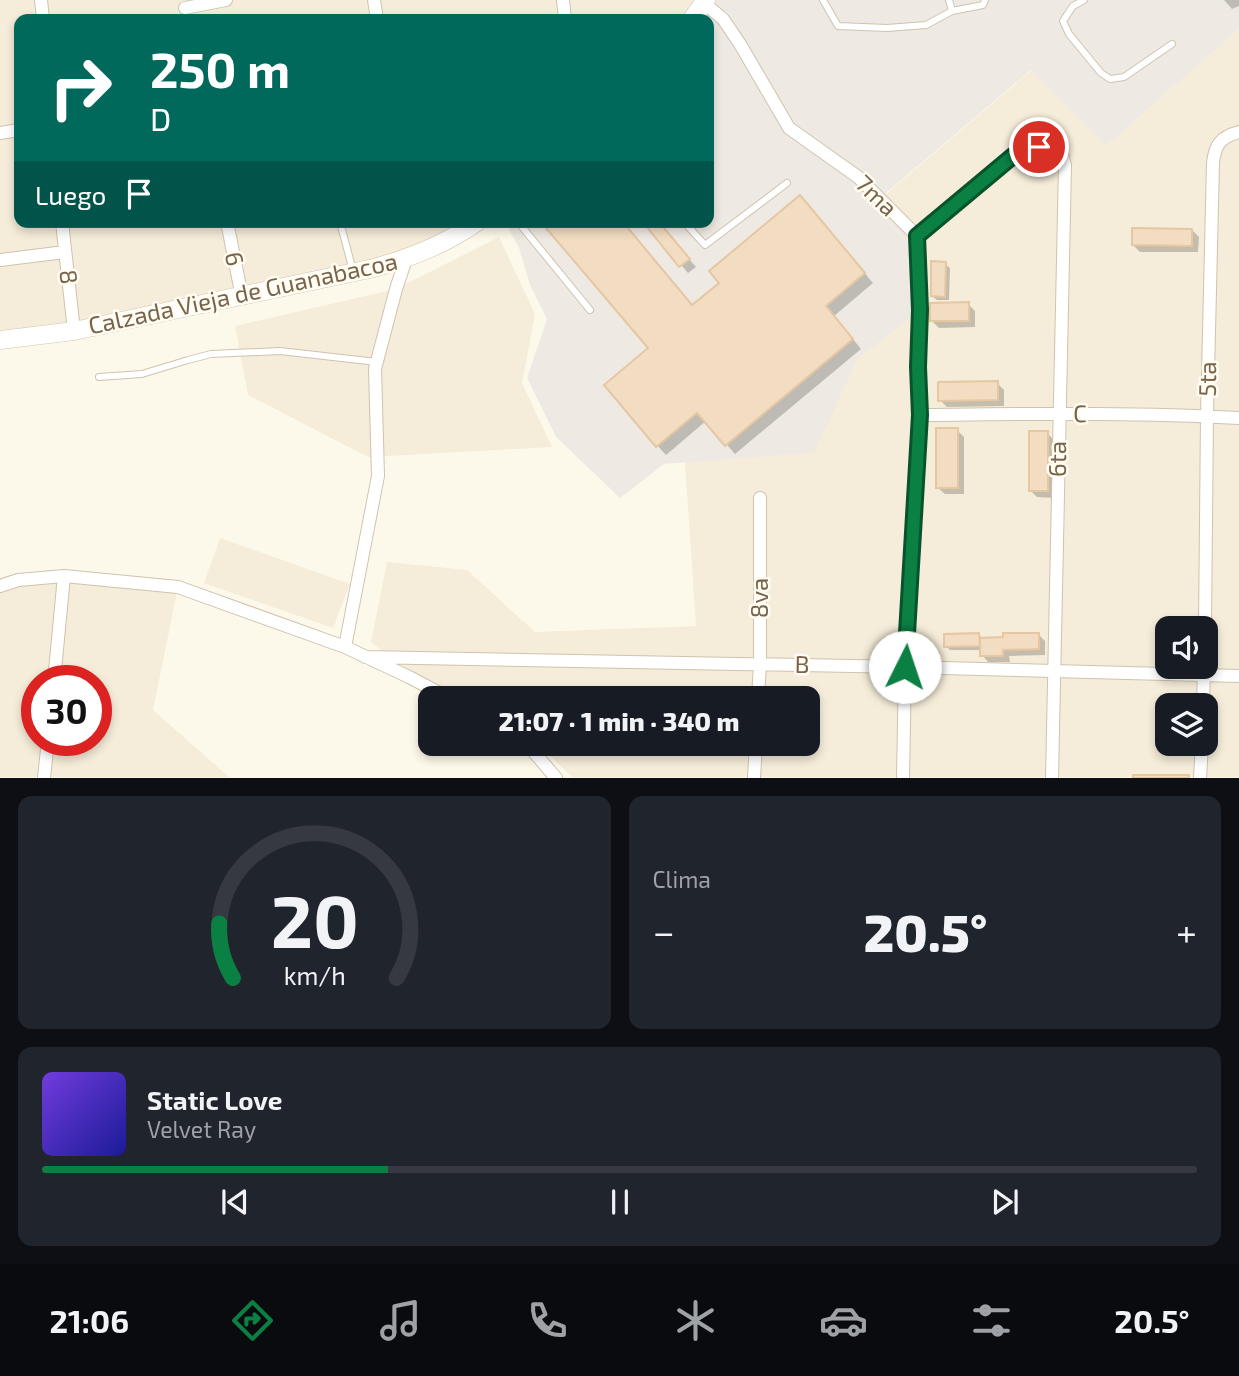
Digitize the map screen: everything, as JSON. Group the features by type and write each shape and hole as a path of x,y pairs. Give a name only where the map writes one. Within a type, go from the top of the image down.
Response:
{"main road":[{"name":"Calzada Vieja de Guanabacoa","path":"0,340 74,331 354,273 406,259 467,228"}],"street":[{"path":"186,9 226,0"},
{"name":"7ma","path":"705,1 723,19 740,44 789,128 858,177 917,236 920,415 905,667 903,778"},
{"name":"5ta","path":"1205,616 1213,163 1218,142 1234,134"},
{"name":"6ta","path":"917,236 1014,155 1039,147 1051,147 1062,155 1065,165 1052,778"},
{"name":"8","path":"63,228 74,331"},
{"name":"6","path":"228,228 242,296"},
{"path":"0,260 65,253"},
{"path":"345,647 378,476 375,369 406,259"},
{"name":"C","path":"920,415 1059,414 1239,418"},
{"name":"8va","path":"759,686 760,498"},
{"path":"56,665 64,576"},
{"path":"0,586 18,580 64,576 178,587 345,647 426,686"},
{"name":"B","path":"365,657 1155,671"},
{"name":"B","path":"1218,673 1239,676"},
{"path":"44,778 46,756"},
{"path":"537,756 556,778"},
{"path":"754,778 755,756"},
{"path":"1200,778 1201,756"}],"lane":[{"path":"823,0 838,26 887,28 926,25 952,11 984,5 985,0"},
{"path":"949,0 952,11"},
{"path":"1084,0 1073,6 1063,21 1069,34 1101,73 1110,79 1124,77 1172,44"},
{"path":"689,228 705,245 787,183"},
{"path":"342,228 354,273"},
{"path":"523,228 590,310"},
{"path":"99,377 142,374 211,355 280,351 377,362"}],"shaded area":[{"path":"0,0 706,0 696,14 14,14 14,228 465,228 406,259 0,340"},
{"path":"706,0 1239,0 1239,29 1106,146 1031,70 886,193 917,236 920,310 857,360 814,453 664,464 620,498 556,437 527,378 547,319 530,285 519,248 508,228 714,228 714,14 695,14"},
{"path":"1239,29 1239,777 572,777 550,756 820,756 820,686 439,686 406,669 371,642 387,562 467,570 535,632 696,626 685,462 813,453 857,360 920,310 917,236 886,194 1032,70 1106,146"},
{"path":"499,237 535,314 522,383 552,447 368,457 248,395 235,326 396,289"},
{"path":"220,538 350,584 333,628 204,583"},
{"path":"18,580 178,587 153,710 229,777 0,777 0,586"}],"building":[{"path":"800,195 865,273 826,306 853,339 725,446 697,413 656,447 604,385 648,348 546,228 628,228 692,305 719,283 709,271"},
{"path":"648,228 664,228 690,259 679,267"},
{"path":"1132,228 1192,229 1192,246 1132,245"},
{"path":"931,261 946,262 945,297 931,296"},
{"path":"969,302 969,321 930,321 930,303"},
{"path":"998,381 998,400 938,401 938,382"},
{"path":"936,428 958,428 958,488 936,488"},
{"path":"1029,431 1048,431 1048,491 1029,491"},
{"path":"979,633 980,646 944,647 944,634"},
{"path":"1003,633 1039,633 1039,649 1003,650 1003,656 980,656 980,638 1003,637"},
{"path":"1133,775 1189,775 1189,778 1133,778"}],"route":[{"path":"905,667 920,415 917,236 1014,155 1039,147"}]}
